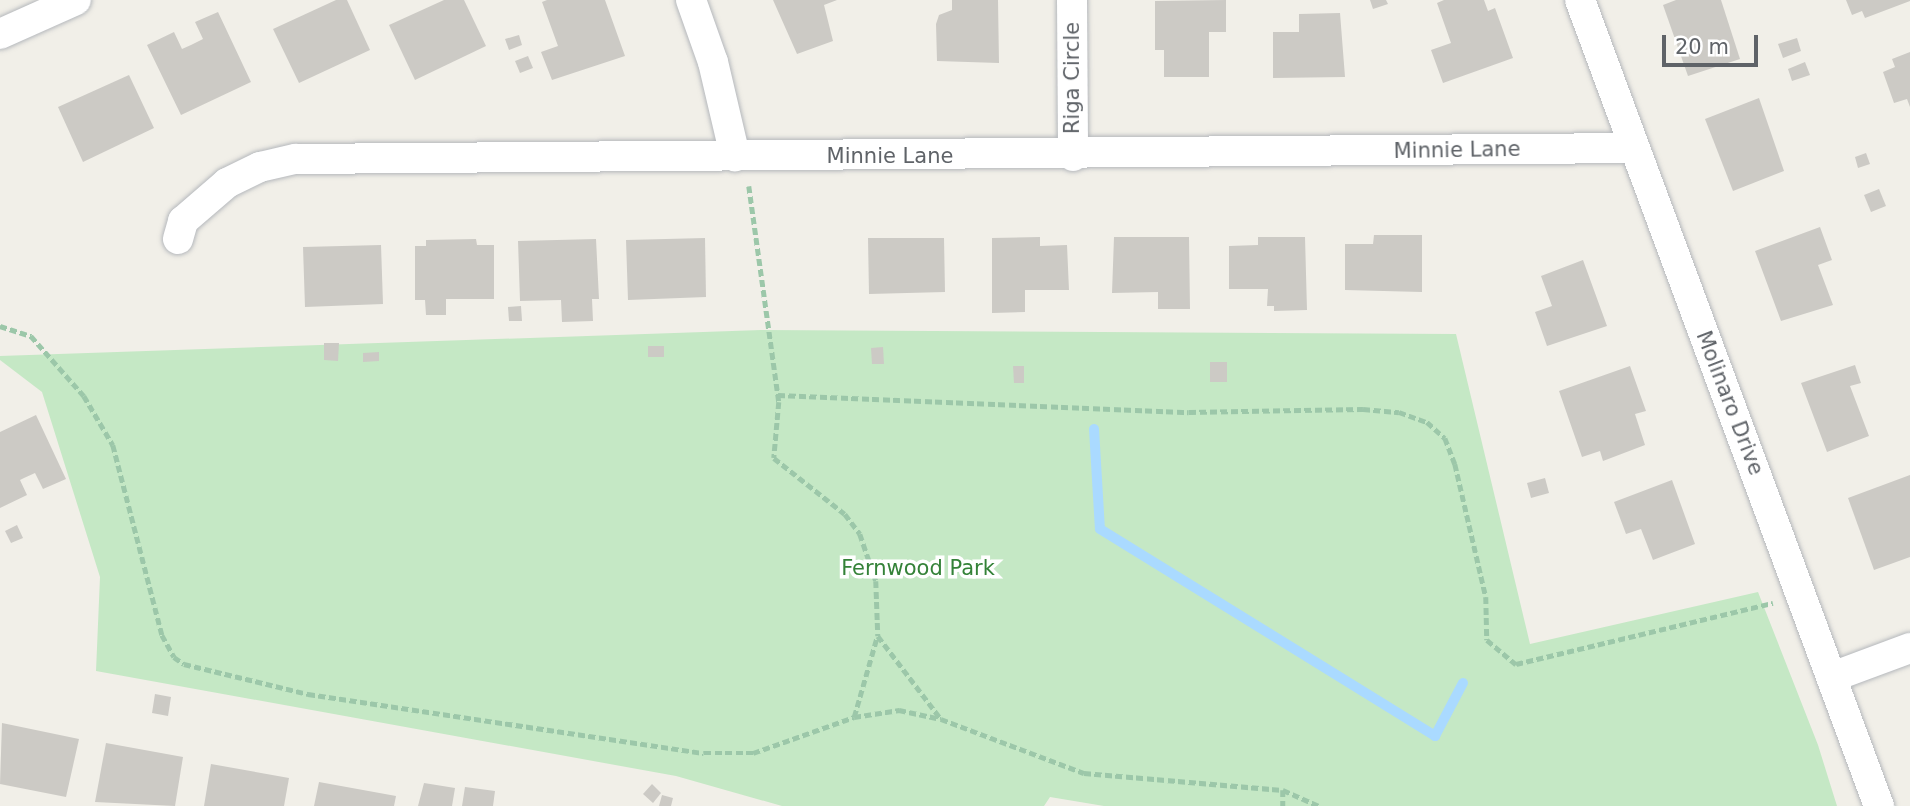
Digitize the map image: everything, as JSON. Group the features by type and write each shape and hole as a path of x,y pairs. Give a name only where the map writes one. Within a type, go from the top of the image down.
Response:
{"street":[{"path":"0,34 76,0"},
{"path":"691,0 713,62 741,157"},
{"name":"Riga Circle","path":"1072,0 1073,156"},
{"name":"Molinaro Drive","path":"1580,0 1879,806"},
{"name":"Minnie Lane","path":"178,239 183,221 227,183 260,167 296,159 1073,156 1634,148"},
{"path":"1832,677 1910,648"}],"path":[{"path":"741,157 778,395 779,421 774,458 845,514 860,534 876,581 878,636 853,717"},
{"path":"0,326 31,336 85,396 114,444 162,635 174,657 184,664 308,694 704,753 774,748 853,717 899,710 941,719 1084,773 1283,789 1319,806"},
{"path":"778,395 1189,412 1363,409 1399,412 1427,422 1445,438 1455,464 1486,597 1487,640 1516,664 1802,597"},
{"path":"878,636 941,719"},
{"path":"1283,789 1283,806"}],"green space":[{"name":"Fernwood Park","path":"761,330 1456,334 1530,644 1758,592 1818,745 1837,806 1104,806 1050,797 1044,806 782,806 676,776 96,671 100,577 42,392 0,360 0,356"}],"building":[{"path":"336,0 347,0 370,50 299,83 273,29"},
{"path":"444,0 464,0 486,46 415,80 389,25"},
{"path":"605,0 625,56 552,80 541,52 558,46 542,2"},
{"path":"773,0 837,0 824,5 833,41 797,54"},
{"path":"952,0 998,0 999,63 937,61 936,24 939,15 952,10"},
{"path":"1226,0 1226,32 1209,32 1209,77 1164,77 1164,50 1155,50 1155,1"},
{"path":"1370,0 1386,0 1388,4 1373,9"},
{"path":"1444,0 1484,0 1488,11 1495,8 1513,58 1443,83 1431,50 1451,43 1437,3"},
{"path":"1676,0 1721,0 1740,59 1688,76 1663,5"},
{"path":"1846,0 1910,1 1865,18 1862,11 1852,15"},
{"path":"218,12 251,82 181,115 147,45 174,32 182,49 191,45 203,39 195,22"},
{"path":"1340,13 1345,77 1273,78 1273,32 1299,32 1299,14"},
{"path":"519,35 522,45 509,50 505,39"},
{"path":"1797,38 1801,51 1783,58 1778,44"},
{"path":"1910,52 1910,107 1907,99 1894,103 1883,72 1895,67 1892,59"},
{"path":"528,56 533,68 520,73 515,61"},
{"path":"1805,62 1810,75 1792,81 1788,69"},
{"path":"129,75 154,128 83,162 58,107"},
{"path":"1759,98 1784,171 1733,191 1705,119"},
{"path":"1866,153 1870,164 1858,168 1855,157"},
{"path":"1879,189 1886,206 1871,212 1864,195"},
{"path":"1820,227 1832,260 1818,265 1833,305 1781,321 1755,251"},
{"path":"1374,235 1422,235 1422,292 1345,290 1345,244 1373,244"},
{"path":"1040,237 1040,246 1067,245 1069,290 1025,290 1025,312 992,313 992,238"},
{"path":"1114,237 1189,237 1190,309 1158,309 1158,292 1112,293"},
{"path":"1258,237 1305,237 1307,310 1274,311 1274,306 1267,306 1268,289 1229,289 1229,246 1258,245"},
{"path":"705,238 706,297 628,300 626,240"},
{"path":"868,238 944,238 945,292 869,294"},
{"path":"476,239 477,245 494,245 494,299 446,299 446,315 426,315 425,300 415,300 415,246 426,246 426,240"},
{"path":"596,239 599,299 592,299 593,321 562,322 561,300 520,301 518,241"},
{"path":"381,245 383,304 305,307 303,247"},
{"path":"1583,260 1607,326 1547,346 1535,312 1552,306 1541,276"},
{"path":"521,306 522,321 509,321 508,307"},
{"path":"324,343 339,343 338,361 324,360"},
{"path":"648,346 664,346 664,357 648,357"},
{"path":"883,347 884,364 872,364 871,348"},
{"path":"379,352 379,361 363,362 363,353"},
{"path":"1210,362 1227,362 1227,382 1210,382"},
{"path":"1855,365 1861,383 1850,386 1869,436 1827,452 1801,383"},
{"path":"1013,366 1024,366 1024,383 1014,383"},
{"path":"1630,366 1646,411 1635,414 1645,445 1603,461 1600,451 1582,457 1559,391"},
{"path":"36,415 66,479 43,489 35,473 20,480 27,495 0,508 0,432"},
{"path":"1910,475 1910,557 1874,570 1848,498"},
{"path":"1545,478 1549,493 1531,498 1527,483"},
{"path":"1672,480 1695,544 1653,560 1641,529 1626,534 1614,502"},
{"path":"17,525 23,538 11,543 5,531"},
{"path":"155,694 171,697 168,716 152,713"},
{"path":"2,723 79,739 66,797 0,784"},
{"path":"106,743 183,757 175,806 95,802"},
{"path":"211,764 289,778 284,806 204,806"},
{"path":"319,782 396,796 394,806 314,806"},
{"path":"424,783 455,788 452,806 418,806"},
{"path":"652,784 661,793 653,803 643,794"},
{"path":"465,787 495,791 493,806 462,806"},
{"path":"662,795 673,798 671,806 659,806"}],"waterway":[{"path":"1094,429 1100,529 1435,736 1463,683"}]}
